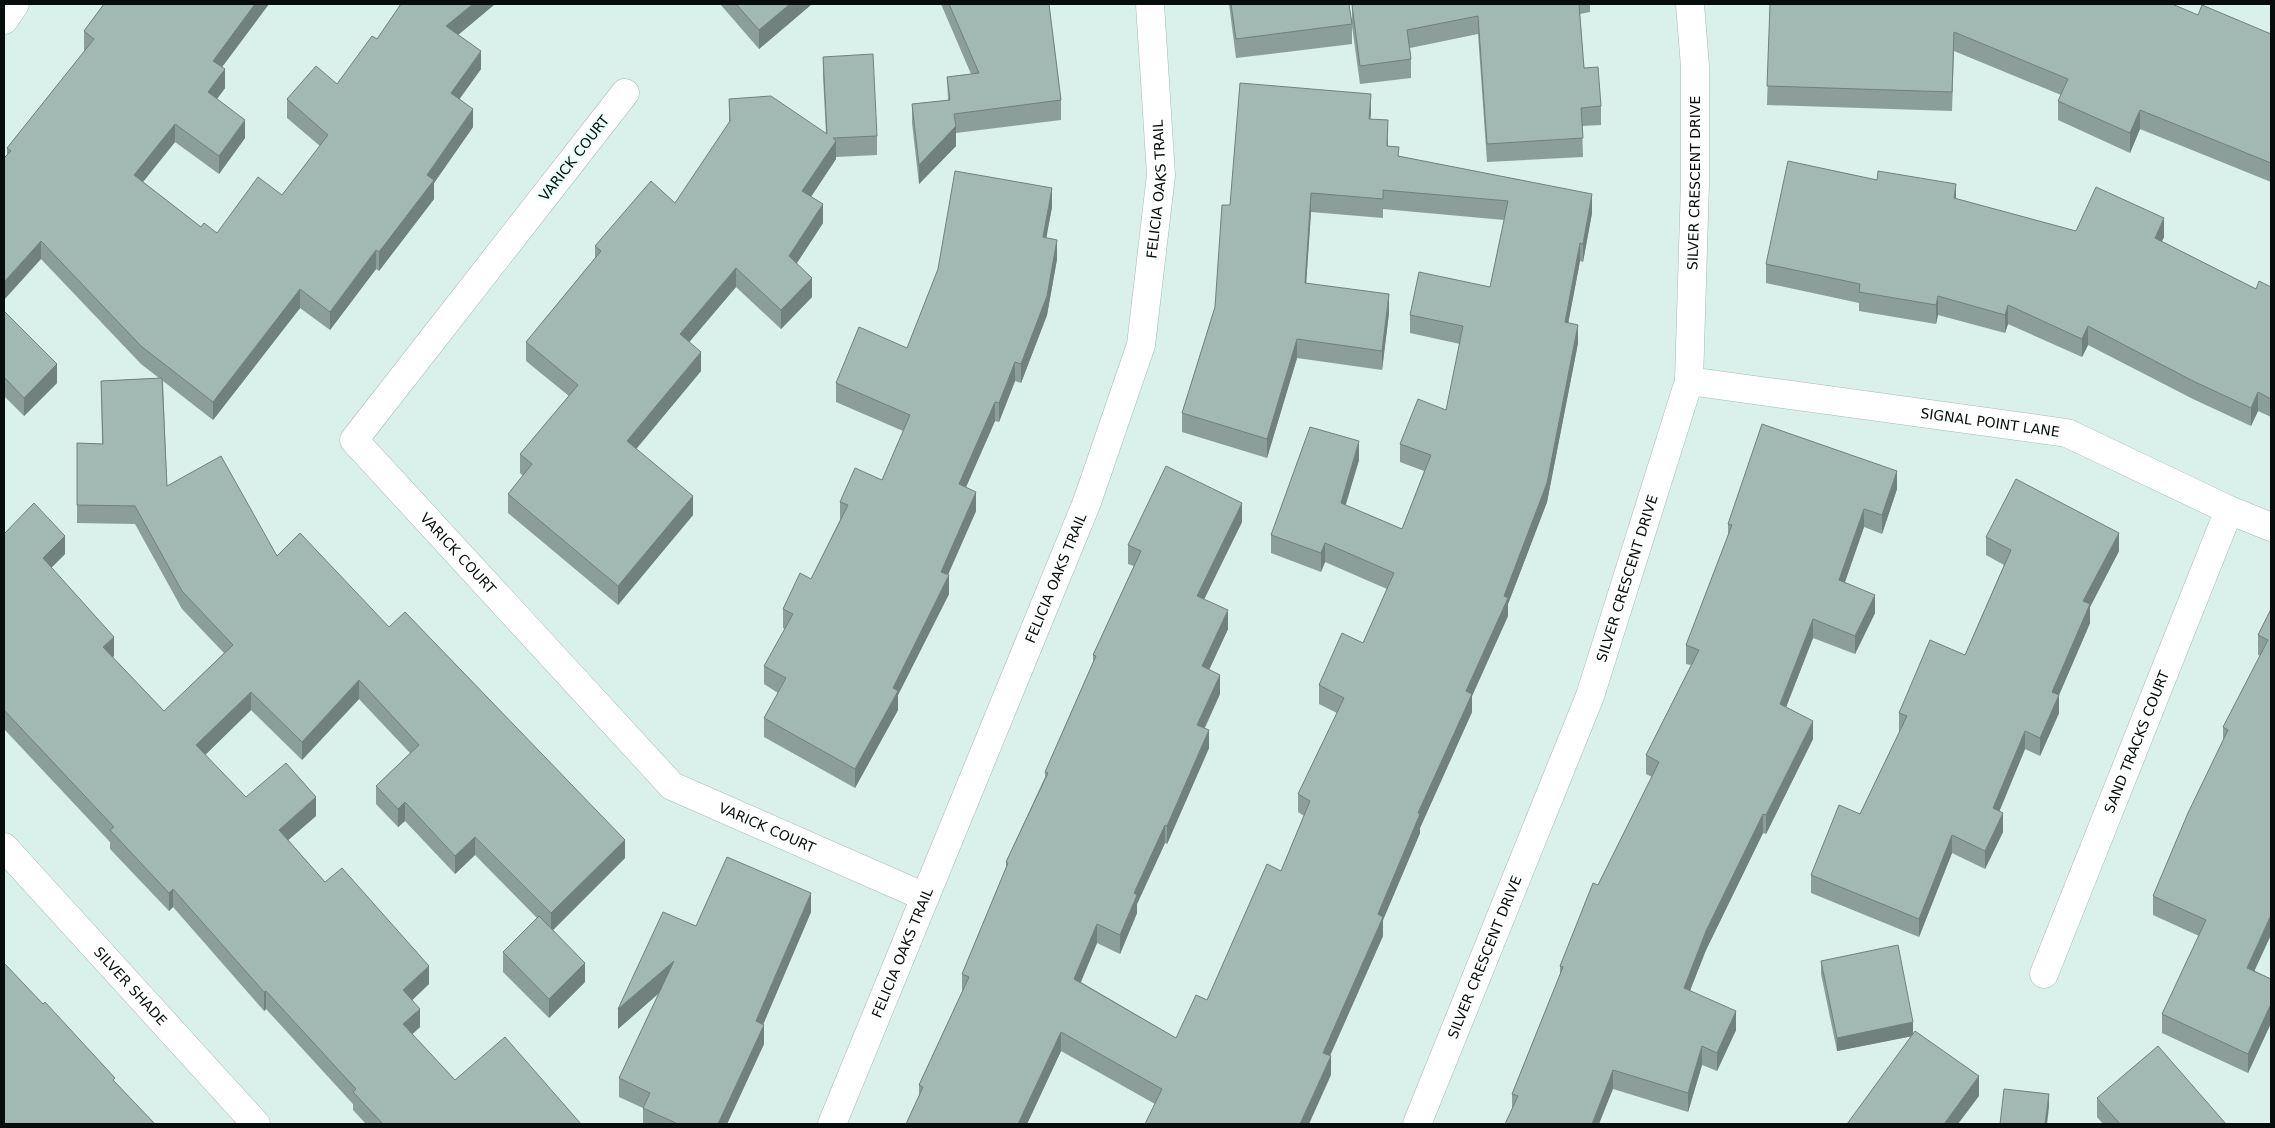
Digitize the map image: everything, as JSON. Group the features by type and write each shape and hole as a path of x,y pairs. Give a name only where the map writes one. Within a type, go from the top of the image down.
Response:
{"street":[{"path":"4,20 15,4"},
{"name":"FELICIA OAKS TRAIL","path":"832,1124 1087,502 1141,345 1161,175 1150,4"},
{"name":"SILVER CRESCENT DRIVE","path":"1417,1124 1590,696 1689,381 1696,76 1690,4"},
{"name":"VARICK COURT","path":"625,93 354,440 672,786 925,896"},
{"name":"SIGNAL POINT LANE","path":"1689,381 2067,433 2230,510 2271,527"},
{"name":"SAND TRACKS COURT","path":"2044,974 2230,510"},
{"name":"SILVER SHADE","path":"4,847 256,1124"}],"building":[{"path":"104,4 255,4 213,61 225,69 208,92 245,120 219,156 175,124 134,175 201,227 204,223 217,233 258,177 282,195 328,135 287,99 316,66 337,84 372,36 377,39 401,4 473,4 446,26 481,51 451,93 473,109 427,175 434,180 379,252 376,250 330,312 300,289 213,402 141,346 41,241 4,282 4,158 11,151 7,148 94,39 84,31"},
{"path":"736,4 790,4 759,30"},
{"path":"949,4 1049,4 1061,100 954,114 956,126 919,165 912,104 950,100 947,77 979,73"},
{"path":"1231,4 1349,4 1352,24 1236,39"},
{"path":"1579,4 1584,68 1598,67 1601,106 1581,108 1583,138 1487,144 1478,16 1407,30 1411,59 1360,66 1352,5"},
{"path":"1770,4 2172,4 2198,15 2202,5 2271,34 2271,163 2140,110 2130,133 2058,101 2068,79 1954,32 1952,92 1767,86"},
{"path":"873,54 877,136 833,138 836,141 802,191 823,204 789,256 812,278 781,310 736,268 680,334 701,352 627,441 693,496 618,586 508,494 532,464 520,454 578,385 526,342 601,251 595,246 651,181 675,203 730,121 729,99 771,96 827,134 823,57"},
{"path":"1240,83 1371,94 1369,119 1388,120 1387,146 1399,147 1398,156 1592,194 1583,244 1580,243 1565,322 1578,325 1547,483 1504,596 1508,598 1466,691 1472,694 1418,813 1420,814 1378,914 1383,917 1323,1053 1331,1056 1300,1124 1145,1124 1162,1089 1061,1032 1018,1124 906,1124 923,1087 919,1085 969,977 962,974 1008,863 1006,862 1048,773 1045,772 1096,656 1093,655 1141,551 1128,545 1166,466 1242,503 1197,596 1228,610 1202,666 1220,675 1197,725 1209,730 1167,826 1165,825 1134,893 1137,895 1120,935 1097,924 1074,979 1176,1038 1196,995 1207,1000 1267,864 1281,871 1310,801 1298,794 1344,698 1319,685 1342,633 1363,643 1394,573 1325,543 1321,553 1271,535 1310,427 1359,441 1341,503 1402,529 1431,455 1400,444 1418,399 1446,410 1463,326 1410,315 1419,272 1490,287 1508,201 1383,190 1383,199 1311,193 1305,283 1389,294 1382,351 1297,339 1267,439 1182,413 1215,307 1222,205 1230,205"},
{"path":"1788,161 1877,180 1878,171 1956,184 1954,198 2076,231 2096,187 2164,218 2155,238 2256,289 2259,281 2271,287 2271,399 2258,392 2251,408 2193,381 2088,326 2082,339 2008,305 2005,315 1938,296 1936,305 1859,292 1860,284 1766,264"},
{"path":"955,171 1052,188 1043,237 1057,240 1047,296 1021,364 1015,362 999,403 995,402 959,484 976,492 941,572 949,575 893,688 898,691 855,769 764,718 786,678 764,666 793,614 783,609 800,573 811,579 848,505 840,502 855,468 882,480 910,415 836,383 859,327 907,348 938,269"},
{"path":"4,311 57,364 24,398 4,377"},
{"path":"162,378 167,486 221,456 277,556 300,533 389,627 405,612 625,840 551,913 475,837 455,856 405,802 398,809 376,786 419,745 359,680 302,742 251,692 196,745 246,797 286,763 316,797 279,830 325,882 342,868 429,966 403,990 420,1009 403,1024 455,1080 505,1037 581,1124 383,1124 353,1092 356,1089 266,991 264,992 173,889 169,893 110,830 114,827 4,710 4,534 34,503 65,536 43,558 114,637 103,647 164,711 233,645 182,591 135,506 77,505 77,443 103,444 101,381"},
{"path":"1762,424 1897,471 1882,515 1864,509 1839,580 1875,595 1855,636 1813,619 1780,704 1813,721 1766,815 1763,814 1706,931 1684,988 1736,1011 1717,1053 1702,1046 1688,1093 1613,1070 1592,1124 1505,1124 1518,1096 1512,1094 1563,967 1560,966 1593,883 1598,885 1659,762 1646,755 1699,650 1686,645 1732,525 1728,524"},
{"path":"2016,479 2119,533 2083,601 2090,604 2052,692 2059,695 2040,738 2025,731 1993,808 2003,813 1985,851 1952,835 1919,919 1811,875 1839,805 1860,814 1907,716 1899,713 1930,640 1965,655 2011,550 1986,537"},
{"path":"2271,609 2271,915 2247,968 2271,979 2271,1004 2248,1054 2162,1014 2206,920 2153,896 2188,813 2228,730 2223,727 2268,640 2258,635"},
{"path":"727,857 811,893 756,1021 764,1025 718,1124 678,1124 643,1108 650,1093 619,1078 674,961 618,1009 663,912 696,926"},
{"path":"539,916 585,963 549,999 503,952"},
{"path":"1898,945 1913,1022 1837,1038 1821,961"},
{"path":"4,963 43,1004 45,1002 115,1078 113,1080 155,1124 4,1124"},
{"path":"1915,1031 1979,1076 1944,1124 1847,1124"},
{"path":"2158,1046 2226,1124 2120,1124 2097,1098"},
{"path":"2004,1089 2049,1094 2045,1124 2000,1124"}]}
